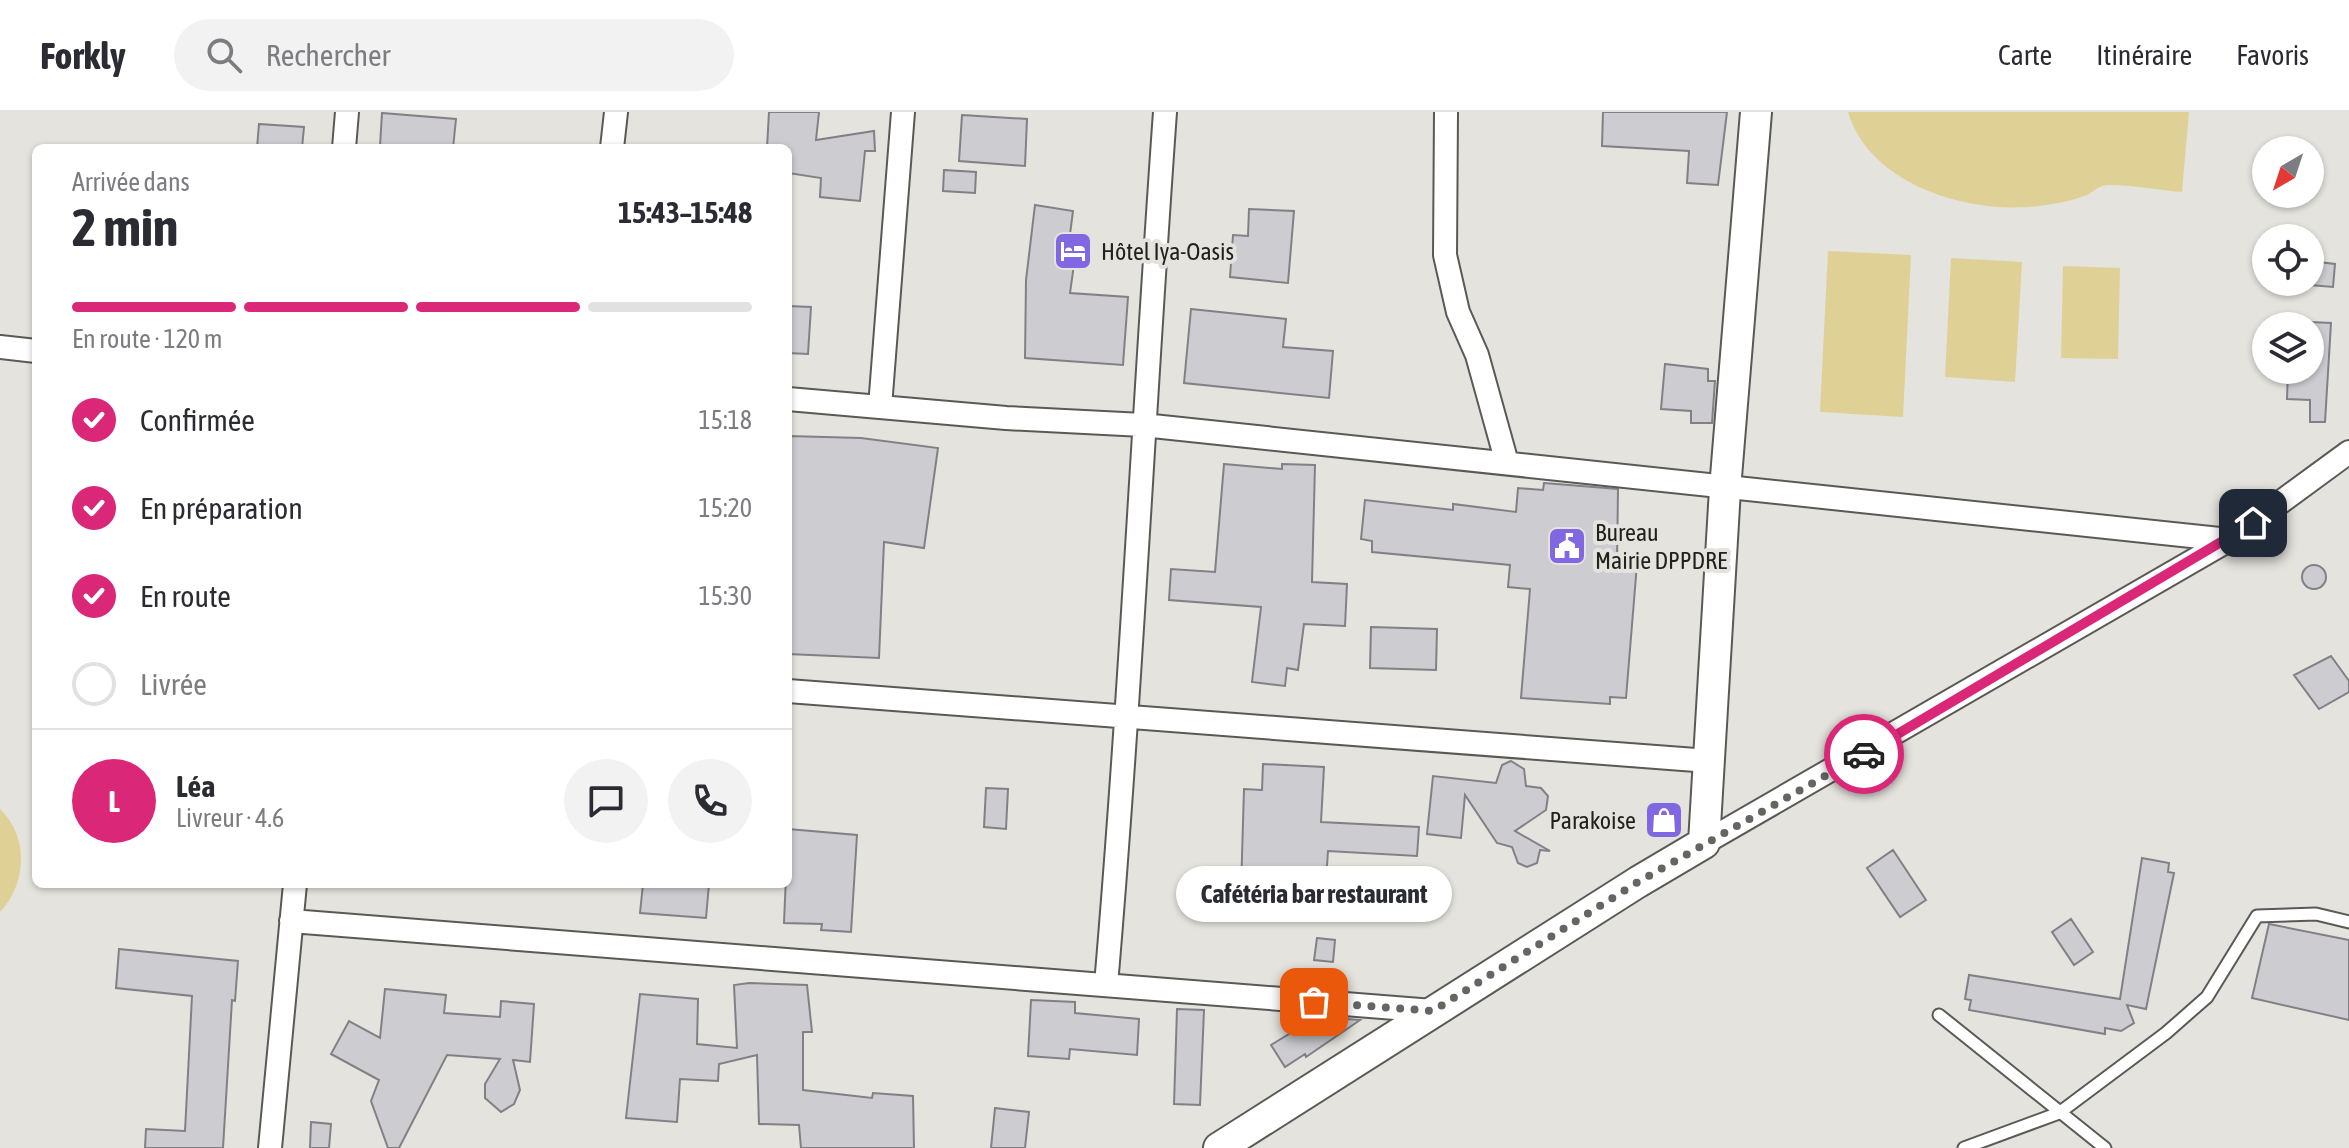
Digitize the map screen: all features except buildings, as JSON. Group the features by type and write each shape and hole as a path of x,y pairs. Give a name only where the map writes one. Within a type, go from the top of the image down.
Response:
{"street":[{"path":"344,144 347,112"},
{"path":"612,144 616,112"},
{"path":"880,407 903,112"},
{"path":"1106,985 1129,717 1143,425 1165,112"},
{"path":"1446,112 1445,255 1458,312 1477,355 1507,463"},
{"path":"1704,843 1725,489 1756,112"},
{"path":"0,347 32,351"},
{"path":"792,399 1143,425 2229,540"},
{"path":"1219,1148 1704,843 1789,798 2229,540 2349,452"},
{"path":"792,691 1709,761"},
{"path":"270,1148 295,888"},
{"path":"291,921 1433,1011"}],"lane":[{"path":"1964,1148 2059,1113 2166,1033 2207,997 2257,916 2316,914 2349,922"},
{"path":"1939,1015 2105,1148"}],"shaded area":[{"path":"1848,112 2189,112 2182,192 2106,185 2069,201 2012,208 1954,200 1900,177 1878,159 1860,138"},
{"path":"1828,251 1911,255 1903,417 1820,412"},
{"path":"1951,258 2022,262 2015,382 1945,377"},
{"path":"2063,266 2120,268 2118,359 2061,358"},
{"path":"0,809 16,833 21,860 15,888 0,912"}],"way so far":[{"path":"1314,1002 1433,1011 1638,882 1864,754"}],"place":[{"name":"Hôtel Iya-Oasis","path":"1073,251"},
{"name":"Bureau Mairie DPPDRE","path":"1567,546"},
{"name":"Parakoise","path":"1664,820"},
{"name":"Cafétéria bar restaurant","path":"1314,1002"}],"route":[{"path":"1864,754 2253,523"}]}
